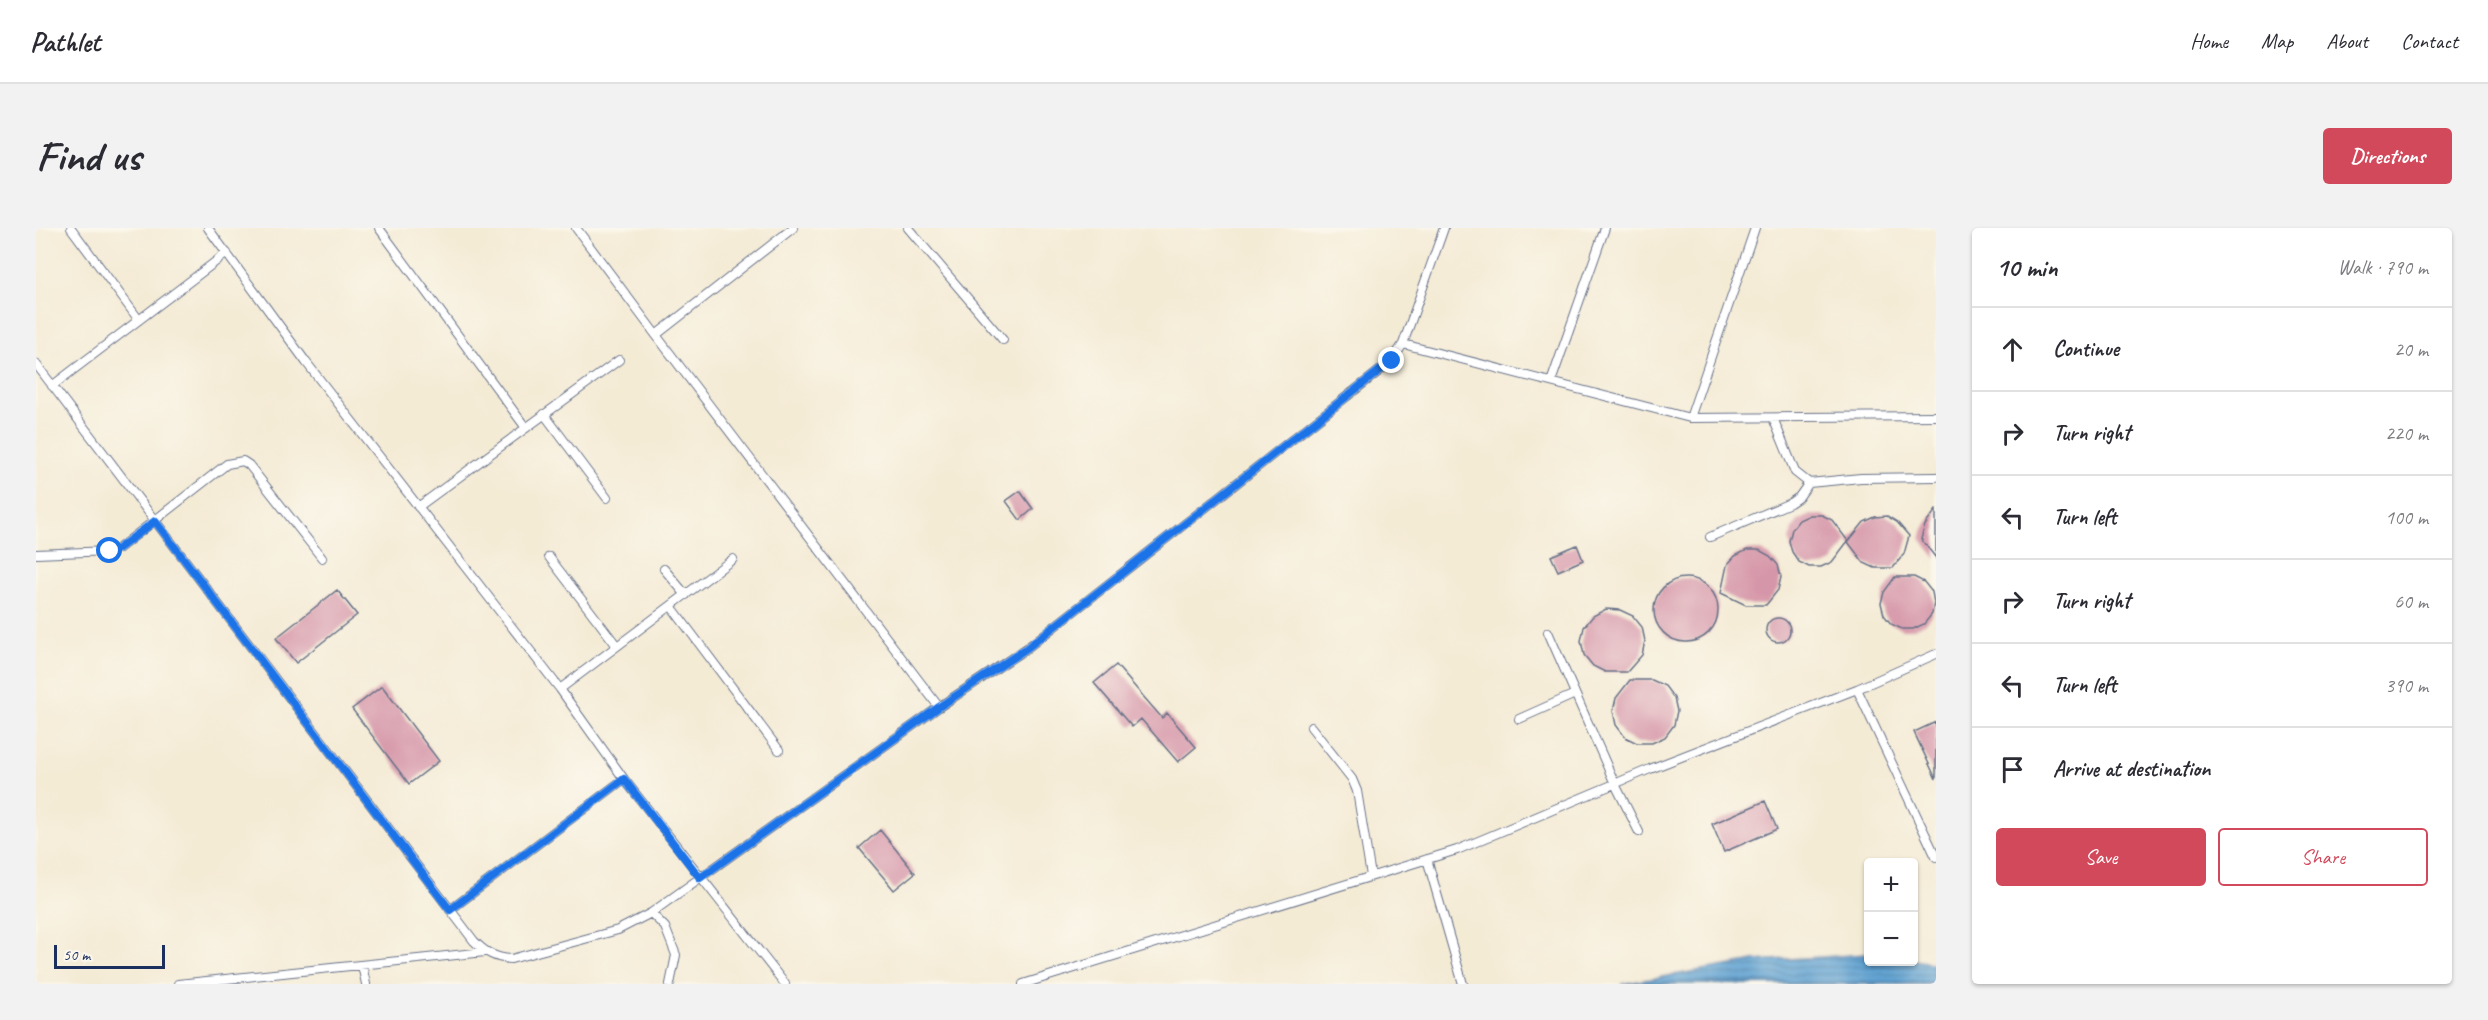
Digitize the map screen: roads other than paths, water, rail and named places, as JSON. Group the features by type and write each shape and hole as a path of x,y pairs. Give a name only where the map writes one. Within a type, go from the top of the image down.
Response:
{"lane":[{"path":"71,228 139,320"},
{"path":"208,228 306,362 560,689 624,779 786,984"},
{"path":"379,228 526,428"},
{"path":"576,228 939,707"},
{"path":"656,335 793,228"},
{"path":"908,228 1003,340"},
{"path":"36,364 474,941 485,952 498,958 511,959 618,930 651,913 939,707 1027,648 1392,361 1403,344 1444,228"},
{"path":"1551,382 1605,228"},
{"path":"1690,418 1755,228"},
{"path":"52,386 227,253"},
{"path":"1403,344 1690,418 1936,416"},
{"path":"417,507 618,360"},
{"path":"544,414 607,498"},
{"path":"1773,418 1795,472 1809,483 1862,478 1936,477"},
{"path":"36,554 118,549 227,464 243,461 249,465 322,558"},
{"path":"1710,537 1790,503 1799,497 1809,483"},
{"path":"549,557 617,646"},
{"path":"560,689 733,559"},
{"path":"664,569 686,595"},
{"path":"671,606 779,750"},
{"path":"1548,633 1615,784 1639,832"},
{"path":"1023,984 1427,859 1499,834 1615,784 1857,689 1936,654"},
{"path":"1857,689 1936,857"},
{"path":"1519,719 1575,694"},
{"path":"1311,727 1352,779 1357,791 1371,876"},
{"path":"450,910 624,779"},
{"path":"1427,859 1463,984"},
{"path":"651,913 665,927 676,955 670,984"},
{"path":"178,984 485,952"},
{"path":"362,965 366,984"}],"water":[{"path":"1864,954 1864,966 1918,966 1918,961 1936,964 1936,984 1621,984 1755,961"}]}
